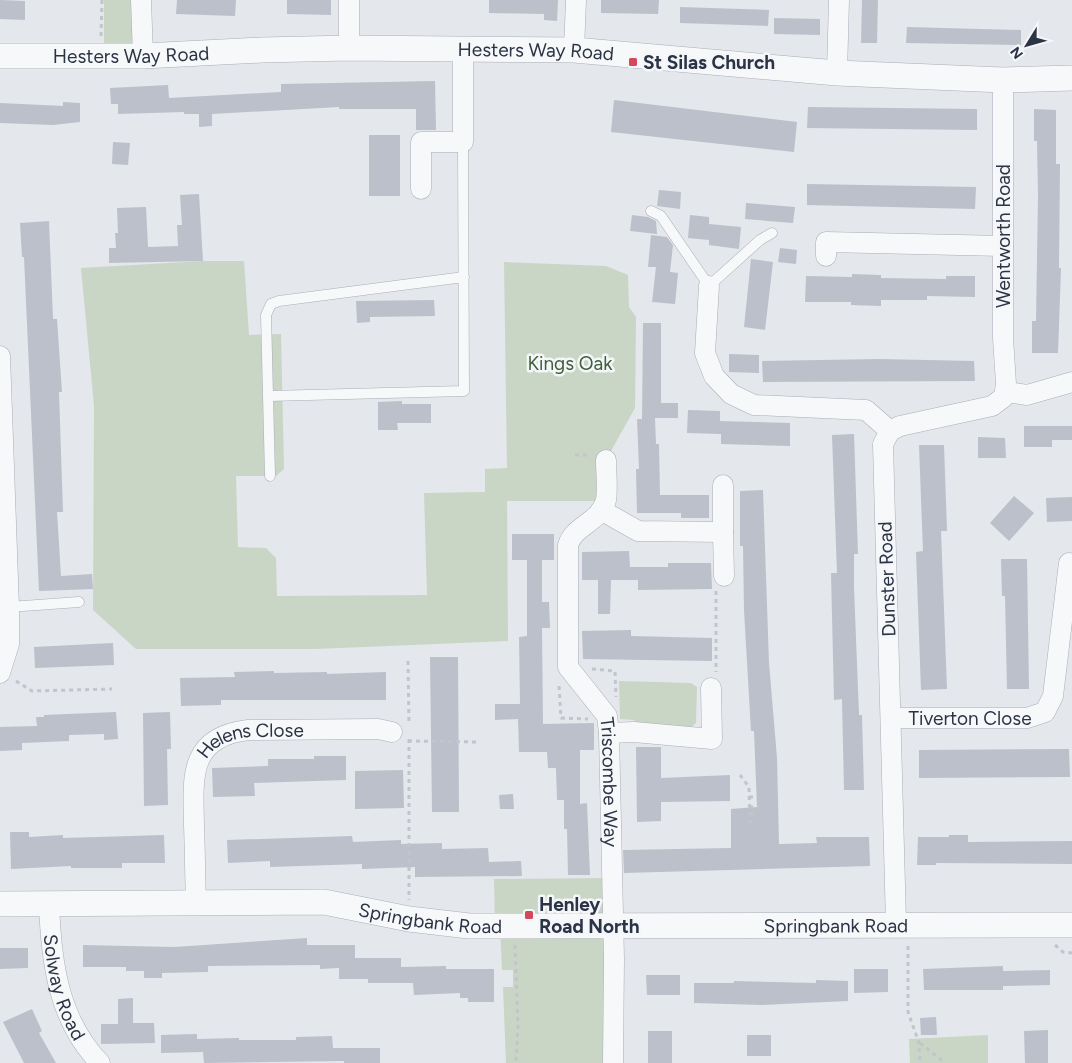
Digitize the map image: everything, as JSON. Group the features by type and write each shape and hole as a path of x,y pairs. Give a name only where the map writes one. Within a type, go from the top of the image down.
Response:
{"street":[{"path":"142,0 143,56"},
{"path":"349,0 349,48"},
{"path":"574,50 576,0"},
{"path":"837,73 839,0"},
{"name":"Hesters Way Road","path":"0,56 143,56 349,48 574,50 837,73 1003,80 1072,78"},
{"path":"421,189 421,142 463,142 463,49"},
{"name":"Wentworth Road","path":"1003,80 1003,352 1006,392"},
{"path":"826,256 826,242 1003,246"},
{"path":"709,286 705,353 714,376 731,394 754,404 866,410 890,431 900,426 992,406 1000,402 1006,392 1027,394 1072,382"},
{"path":"0,358 4,580 10,607 9,644 1,672"},
{"name":"Dunster Road","path":"890,431 883,444 883,451 891,718 902,932"},
{"path":"601,457 606,501 601,510 638,531 723,532"},
{"path":"720,582 723,485"},
{"name":"Triscombe Way","path":"601,510 573,534 568,545 568,668 607,716 603,726 614,960 613,1063"},
{"name":"Tiverton Close","path":"891,718 1027,718 1045,712 1053,696 1068,563"},
{"path":"603,726 634,732 712,739 714,680"},
{"name":"Helens Close","path":"196,902 193,776 202,754 210,745 227,734 248,730 378,729 400,737"},
{"name":"Springbank Road","path":"0,904 324,902 409,919 469,926 612,924 902,932 1072,925"},
{"name":"Solway Road","path":"49,903 52,953 62,1001 76,1032 100,1063"}],"lane":[{"path":"269,396 464,391 463,142"},
{"path":"652,211 661,216 709,286 760,240 772,233"},
{"path":"270,476 266,315 270,304 279,301 464,276"},
{"path":"10,607 79,602"}],"path":[{"path":"101,56 102,0"},
{"path":"575,455 601,457"},
{"path":"714,680 720,582"},
{"path":"408,661 400,737 409,901"},
{"path":"587,668 615,672 616,701"},
{"path":"1,672 32,692 112,689"},
{"path":"559,677 561,718 603,726"},
{"path":"400,737 477,742"},
{"path":"740,775 749,787 750,823"},
{"path":"749,797 756,798"},
{"path":"750,807 759,807"},
{"path":"750,814 757,814"},
{"path":"902,932 908,1012 919,1043 920,1063"},
{"path":"507,944 525,944"},
{"path":"515,944 518,1026 516,1063"},
{"path":"919,1043 945,1063"}],"green space":[{"path":"104,0 133,0 134,44 104,44"},
{"name":"Kings Oak","path":"203,261 244,261 249,335 281,334 284,469 276,476 236,476 238,547 266,548 276,558 277,596 427,595 424,493 485,492 485,469 507,468 504,262 606,266 628,275 629,307 636,317 635,408 606,460 606,501 507,501 508,641 315,649 136,649 93,610 94,406 81,268"},
{"path":"619,681 691,683 697,687 696,723 687,731 637,725 634,720 620,719"},
{"path":"611,878 613,1063 506,1063 503,987 513,987 513,970 502,970 500,926 495,926 494,879"},
{"path":"988,1035 988,1063 910,1063 909,1039"}],"building":[{"path":"0,0 25,1 25,20 0,19"},
{"path":"177,0 236,0 235,16 176,14"},
{"path":"287,0 331,0 331,15 287,14"},
{"path":"489,0 558,0 557,21 544,20 544,14 489,13"},
{"path":"601,0 659,0 658,14 601,13"},
{"path":"862,0 878,0 877,43 861,43"},
{"path":"680,7 769,10 768,26 680,23"},
{"path":"774,18 820,19 820,35 774,34"},
{"path":"907,27 1021,30 1021,45 906,43"},
{"path":"435,81 436,130 416,130 416,109 339,109 339,107 212,114 212,126 199,127 199,114 184,114 184,112 118,114 118,104 111,104 110,88 168,85 169,98 281,92 281,84"},
{"path":"614,100 797,122 794,152 611,132"},
{"path":"63,102 80,103 80,122 53,125 0,123 0,103 63,106"},
{"path":"808,107 977,109 977,130 807,128"},
{"path":"1034,109 1056,110 1056,164 1060,164 1059,268 1061,268 1058,353 1032,353 1032,321 1036,321 1038,196 1037,141 1034,141"},
{"path":"369,135 400,135 400,196 369,196"},
{"path":"113,142 130,143 128,165 112,164"},
{"path":"807,184 976,187 975,209 807,205"},
{"path":"659,190 681,192 680,209 657,206"},
{"path":"199,194 203,261 109,263 109,248 116,248 115,233 118,233 117,208 146,207 148,247 178,246 177,225 182,225 180,195"},
{"path":"746,203 795,207 793,223 745,219"},
{"path":"632,215 648,217 656,221 657,234 630,231"},
{"path":"690,215 709,217 709,224 741,227 739,249 709,245 709,240 688,238"},
{"path":"49,221 53,319 57,319 62,392 59,392 63,512 57,512 61,576 92,574 93,589 39,591 24,257 22,257 20,223"},
{"path":"651,235 667,237 673,245 670,272 678,273 675,304 652,302 656,267 648,267"},
{"path":"780,248 797,250 796,264 778,262"},
{"path":"751,259 773,262 765,330 744,327"},
{"path":"852,274 881,275 881,278 946,279 946,276 975,276 975,297 927,296 927,300 881,300 881,306 851,305 851,302 805,302 806,276 852,277"},
{"path":"434,300 435,316 370,317 370,322 357,323 356,301"},
{"path":"643,323 661,323 661,403 678,403 678,418 655,418 656,444 659,444 660,495 709,495 709,518 681,518 681,513 637,513 636,469 639,469 637,419 642,419"},
{"path":"729,354 759,355 759,373 729,372"},
{"path":"879,359 974,361 975,381 763,382 762,361"},
{"path":"402,401 402,404 431,404 431,423 397,423 398,430 378,430 378,402"},
{"path":"688,410 720,411 720,421 790,423 790,446 721,444 721,434 687,433"},
{"path":"1024,426 1072,426 1072,440 1052,440 1052,447 1024,447"},
{"path":"854,434 858,554 854,554 854,588 859,715 862,715 864,790 844,790 842,699 834,700 831,573 837,573 832,435"},
{"path":"978,437 1005,438 1006,458 978,458"},
{"path":"919,445 944,445 947,531 941,531 947,689 921,690 916,552 923,551"},
{"path":"763,490 769,663 777,758 779,844 817,843 816,837 869,837 870,866 624,873 623,850 731,848 731,809 757,807 754,731 751,731 744,610 743,546 740,546 740,491"},
{"path":"1014,496 1034,513 1009,541 990,523"},
{"path":"1072,497 1072,521 1047,522 1046,498"},
{"path":"512,534 554,534 554,560 542,560 542,602 549,602 550,628 542,628 543,724 594,723 594,750 580,750 580,804 587,803 590,875 568,875 567,829 564,829 564,800 557,800 556,768 548,768 547,752 519,752 518,719 495,720 495,704 520,704 519,637 527,636 527,560 512,560"},
{"path":"629,551 630,567 668,567 668,563 711,563 712,589 638,590 638,580 611,580 610,614 598,614 598,580 582,580 582,552"},
{"path":"1001,559 1027,559 1029,689 1007,689 1005,596 1002,596"},
{"path":"631,630 631,636 712,638 712,661 583,659 582,631"},
{"path":"113,643 114,665 35,668 34,647"},
{"path":"430,657 458,657 459,812 432,812"},
{"path":"274,671 274,673 327,672 327,674 386,672 386,700 221,700 221,705 181,706 180,678 235,677 234,672"},
{"path":"116,712 118,739 104,740 104,734 69,735 69,741 22,743 22,750 0,751 0,727 37,726 36,717 44,717 44,715"},
{"path":"170,712 171,749 167,749 168,805 144,806 143,713"},
{"path":"636,747 661,747 661,778 730,775 730,801 661,802 661,821 637,822"},
{"path":"1069,749 1070,777 919,778 919,750"},
{"path":"314,756 346,756 346,780 254,783 255,796 213,797 212,768 268,766 268,759 314,759"},
{"path":"403,770 404,808 355,809 355,771"},
{"path":"513,794 514,809 500,809 499,795"},
{"path":"10,832 29,832 29,837 63,835 63,838 164,835 165,863 122,863 122,868 71,868 71,866 11,869"},
{"path":"949,835 968,835 968,842 1072,841 1072,864 936,863 936,865 917,865 918,837 949,837"},
{"path":"352,836 353,842 401,840 401,844 442,843 442,849 488,848 489,862 521,861 522,876 415,877 415,867 362,869 362,864 270,867 270,861 228,863 227,840"},
{"path":"307,938 307,945 355,945 355,958 401,958 401,967 446,966 446,969 494,969 494,1002 468,1002 468,998 460,998 460,993 414,995 413,983 368,983 368,979 339,979 339,968 320,969 320,965 208,966 208,972 162,973 162,978 144,978 144,971 126,971 126,967 83,967 83,945 174,947"},
{"path":"0,948 28,948 28,968 0,969"},
{"path":"1003,966 1003,971 1050,970 1050,985 1003,986 1003,990 924,990 923,969"},
{"path":"854,969 888,969 888,992 854,993"},
{"path":"646,975 680,975 680,995 647,995"},
{"path":"816,980 848,981 848,1001 761,1005 694,1003 694,983 734,983 734,981 816,983"},
{"path":"133,998 133,1023 154,1023 155,1043 101,1044 101,1024 118,1024 118,999"},
{"path":"32,1009 42,1031 39,1033 56,1063 24,1063 3,1022"},
{"path":"936,1017 937,1035 921,1035 920,1018"},
{"path":"1048,1030 1048,1063 1025,1063 1024,1031"},
{"path":"648,1031 672,1031 672,1063 648,1063"},
{"path":"197,1034 197,1039 239,1038 239,1040 296,1040 296,1037 332,1036 333,1048 380,1048 380,1063 344,1063 344,1061 204,1063 203,1052 161,1053 161,1035"},
{"path":"747,1035 771,1035 771,1056 747,1056"}],"place":[{"name":"St Silas Church","path":"633,62"},
{"name":"Henley Road North","path":"529,915"}]}
